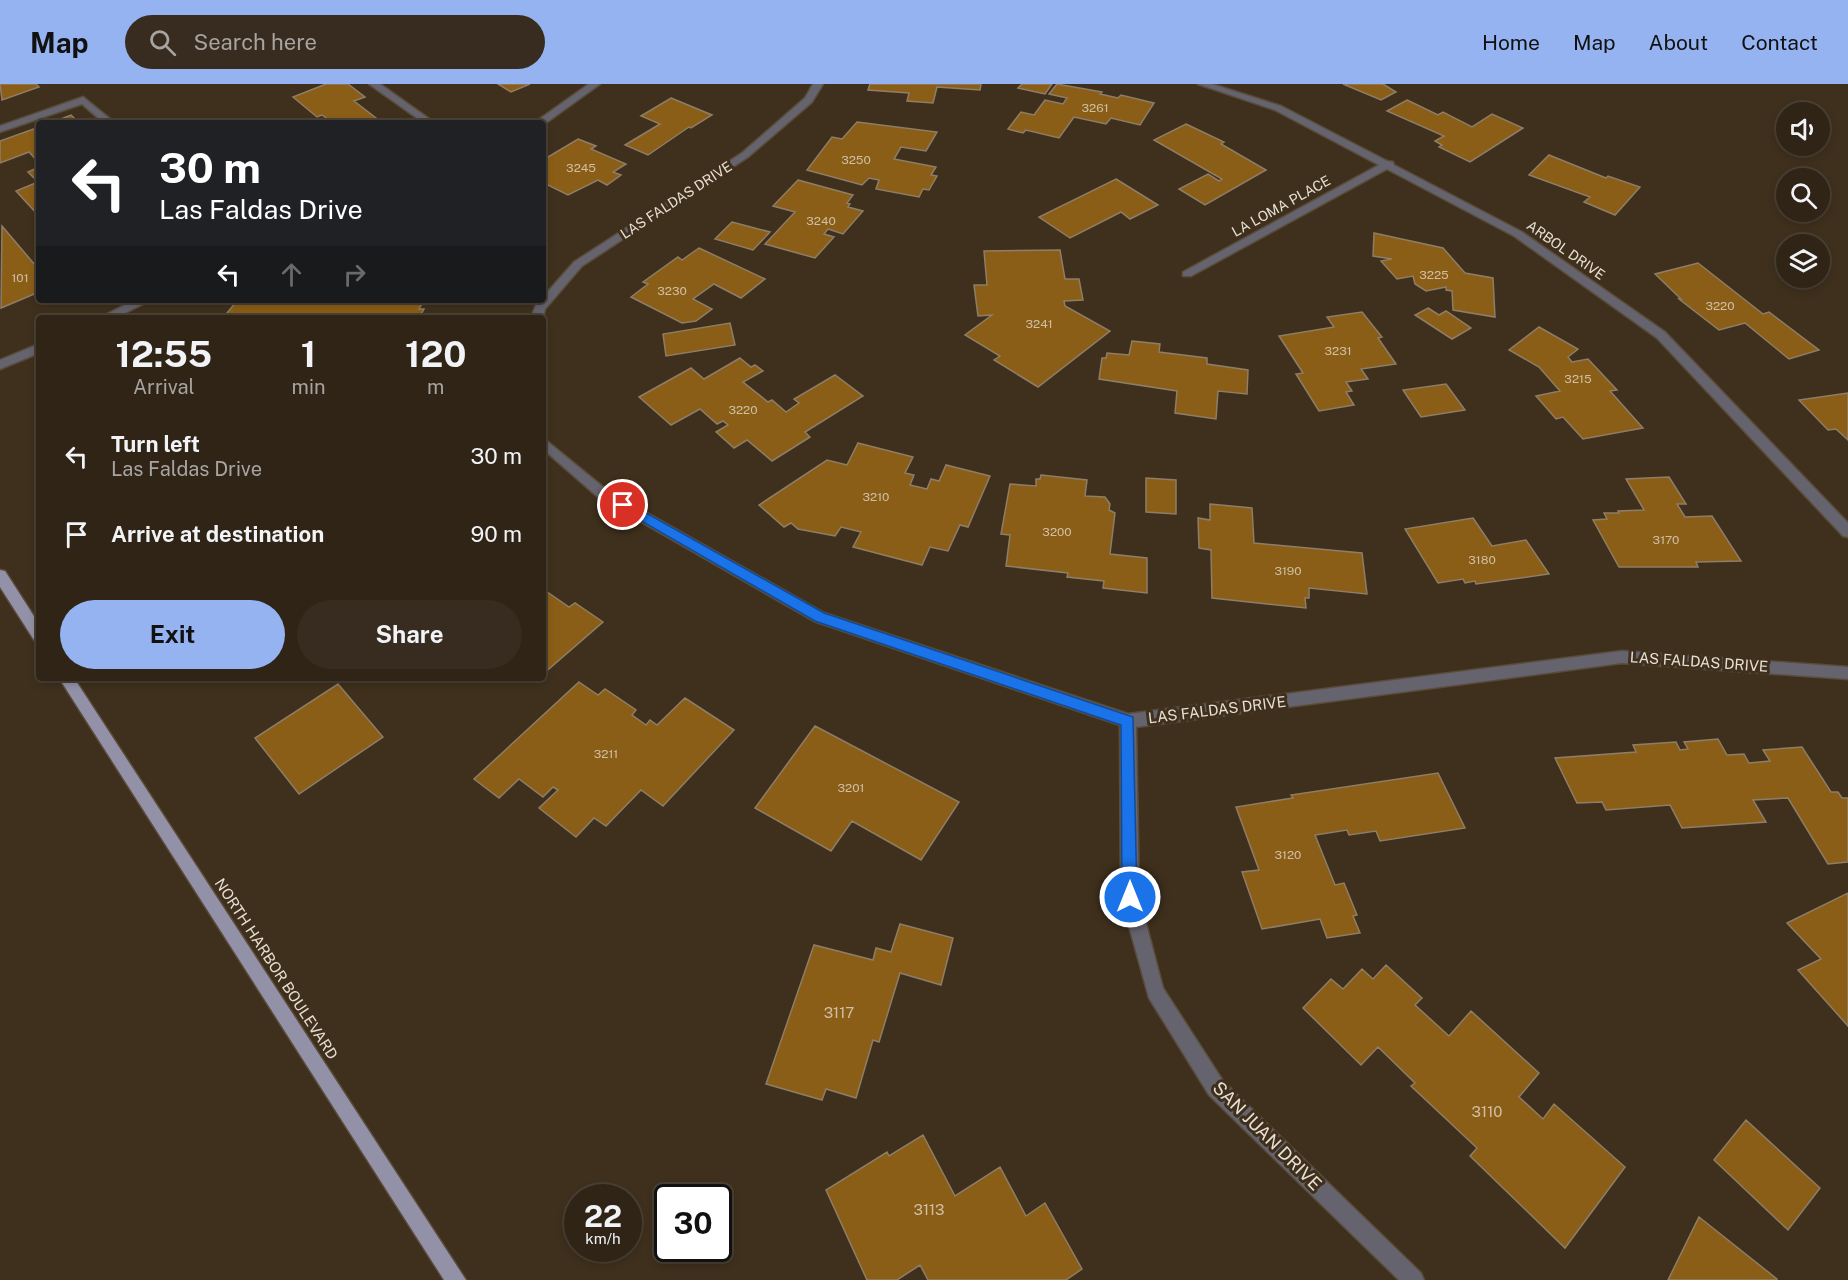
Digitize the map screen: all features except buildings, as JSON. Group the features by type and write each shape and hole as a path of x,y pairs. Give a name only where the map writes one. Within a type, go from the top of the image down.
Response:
{"main road":[{"path":"0,575 36,631"},
{"name":"NORTH HARBOR BOULEVARD","path":"68,681 456,1280"}],"street":[{"path":"374,84 426,120"},
{"path":"543,120 595,84"},
{"name":"LAS FALDAS DRIVE","path":"546,301 578,264 745,155 809,100 818,84"},
{"name":"ARBOL DRIVE","path":"1203,84 1278,108 1389,164 1518,234 1661,335 1848,532"},
{"path":"0,129 83,100 106,120"},
{"name":"LA LOMA PLACE","path":"1187,274 1389,164"},
{"path":"112,315 138,303"},
{"path":"0,365 36,349"},
{"name":"LAS FALDAS DRIVE","path":"546,445 603,494 819,617 1128,721 1622,657 1848,673"},
{"name":"SAN JUAN DRIVE","path":"1128,721 1130,897 1155,992 1216,1088 1414,1280"}],"route":[{"path":"623,505 819,617 1128,721 1130,897"}]}
